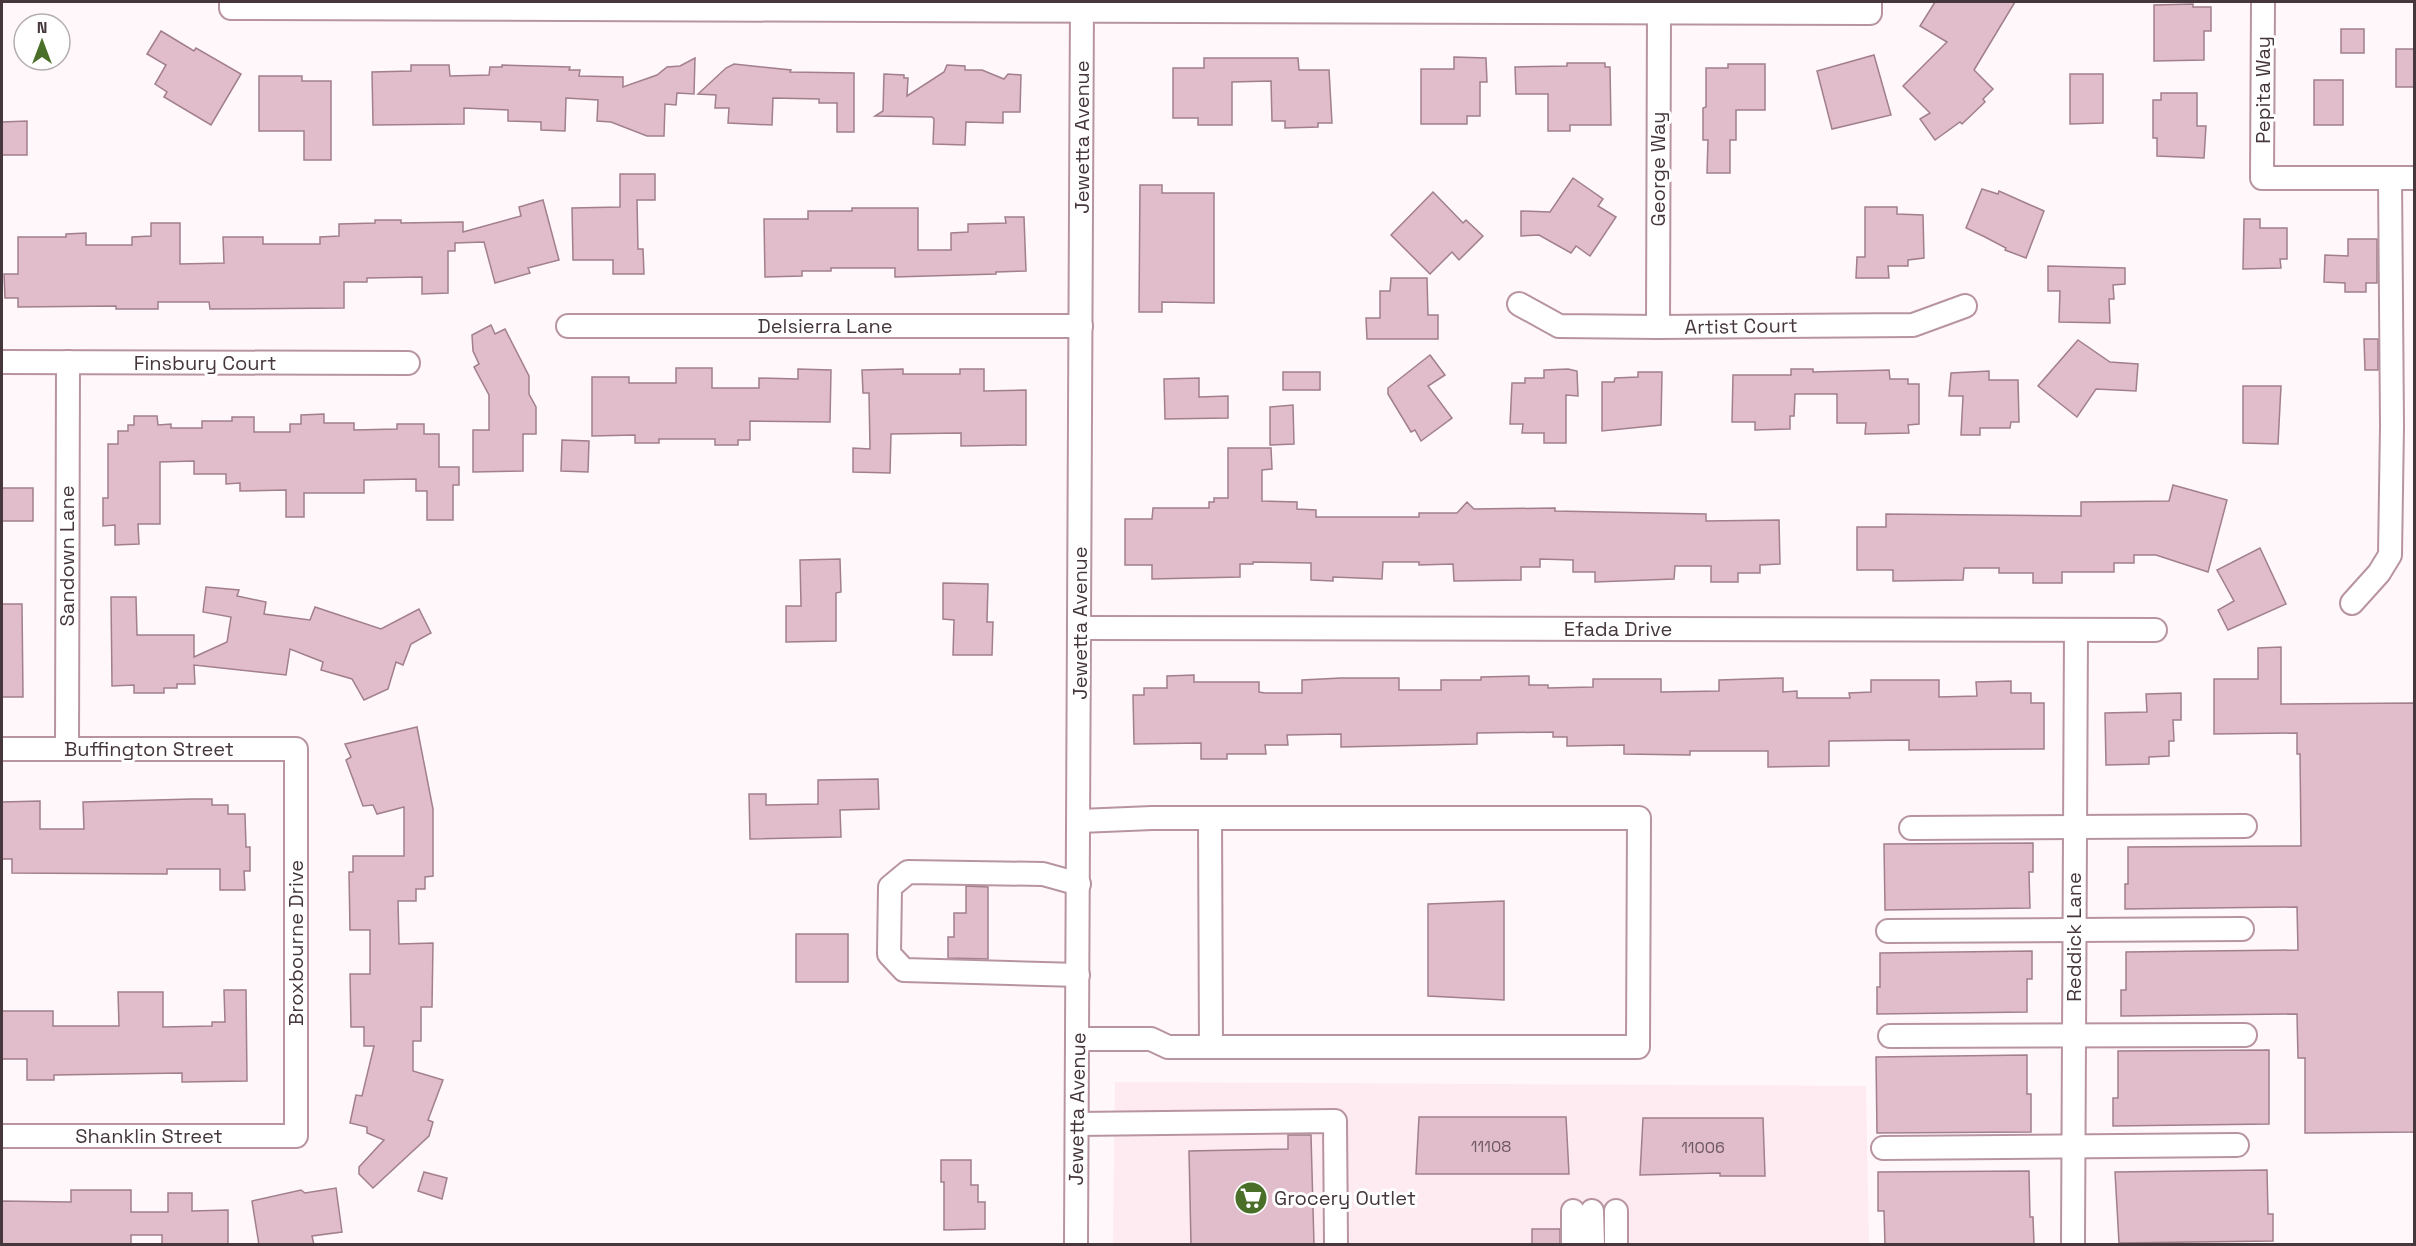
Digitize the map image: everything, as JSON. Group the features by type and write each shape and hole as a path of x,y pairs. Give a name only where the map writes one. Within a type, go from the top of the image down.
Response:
{"street":[{"name":"Pepita Way","path":"2263,2 2262,178 2390,178"},
{"path":"231,4 1437,6 1659,12 1870,7"},
{"name":"Jewetta Avenue","path":"1076,1245 1080,821 1082,6"},
{"name":"George Way","path":"1658,327 1659,12"},
{"path":"2352,603 2379,573 2390,555 2392,426 2390,178 2415,178"},
{"name":"Artist Court","path":"1519,304 1559,326 1658,327 1913,325 1965,306"},
{"name":"Delsierra Lane","path":"568,326 1081,326"},
{"name":"Finsbury Court","path":"2,362 408,363"},
{"name":"Sandown Lane","path":"67,749 68,362"},
{"name":"Efada Drive","path":"1080,628 2155,630"},
{"name":"Reddick Lane","path":"2073,1245 2076,630"},
{"name":"Buffington Street","path":"2,749 296,749"},
{"name":"Broxbourne Drive","path":"296,749 296,1136"},
{"path":"1078,1039 1151,1039 1168,1047 1638,1047 1639,818 1210,818 1080,821"},
{"path":"1210,818 1211,1047"},
{"path":"1911,828 2245,826"},
{"path":"1078,975 904,970 888,954 890,887 908,872 1043,874 1079,884"},
{"path":"1888,931 2242,929"},
{"path":"1890,1036 2245,1035"},
{"path":"1077,1124 1335,1121 1336,1245"},
{"name":"Shanklin Street","path":"2,1136 296,1136"},
{"path":"1883,1148 2237,1145"},
{"path":"1573,1245 1582,1211 1593,1245"},
{"path":"1616,1211 1616,1245"}],"shaded area":[{"path":"1115,1082 1866,1086 1869,1244 1113,1244"}],"building":[{"path":"1935,2 2015,2 1974,70 1993,89 1983,99 1985,102 1962,124 1960,122 1935,140 1920,119 1930,113 1903,86 1947,42 1920,26"},
{"path":"2193,4 2193,7 2211,7 2211,31 2204,31 2204,60 2154,61 2154,5"},
{"path":"2341,29 2364,29 2364,53 2341,53"},
{"path":"161,31 194,51 196,48 241,74 211,125 164,97 167,92 155,84 166,65 147,54"},
{"path":"2396,49 2415,49 2415,87 2396,87"},
{"path":"1874,55 1891,115 1832,129 1817,71"},
{"path":"1454,57 1486,58 1487,82 1480,82 1480,116 1467,116 1467,124 1421,124 1421,69 1454,69"},
{"path":"695,58 694,94 677,93 676,105 665,104 664,136 647,136 611,122 597,121 598,100 566,98 565,131 541,130 541,122 508,121 508,110 464,108 464,124 373,125 372,72 411,71 411,65 449,65 450,76 489,75 490,67 502,67 502,65 570,67 569,70 580,70 579,76 623,77 623,87 657,75 667,67 680,66"},
{"path":"1204,58 1298,58 1299,70 1329,70 1332,123 1318,123 1318,127 1285,128 1285,121 1272,121 1271,81 1232,82 1232,125 1198,125 1198,118 1173,118 1173,68 1204,68"},
{"path":"1567,63 1605,63 1605,67 1610,67 1611,125 1570,125 1570,131 1548,131 1548,94 1516,94 1515,67 1567,66"},
{"path":"734,64 791,70 790,72 854,73 854,132 837,132 837,103 819,103 819,99 773,98 772,125 728,123 729,108 715,108 716,95 698,94 726,68"},
{"path":"1728,64 1765,64 1765,110 1736,110 1736,140 1730,140 1730,173 1707,173 1708,140 1703,140 1706,68 1728,68"},
{"path":"947,65 965,66 965,70 982,70 1004,79 1008,74 1021,75 1020,112 1003,112 1003,123 966,122 965,145 933,144 934,119 932,117 875,116 883,111 884,74 904,75 904,78 908,78 907,96 944,72"},
{"path":"2070,74 2103,74 2103,123 2070,124"},
{"path":"259,76 302,76 302,81 331,81 331,160 304,160 304,131 259,131"},
{"path":"2314,80 2343,80 2343,125 2314,125"},
{"path":"2161,93 2197,93 2197,126 2206,126 2204,158 2157,156 2157,138 2153,138 2153,100 2161,100"},
{"path":"27,121 27,155 2,155 2,122"},
{"path":"620,174 655,174 655,200 637,200 638,249 643,249 644,274 613,274 613,260 573,260 572,208 620,207"},
{"path":"1573,178 1603,199 1598,206 1616,217 1590,256 1576,246 1571,253 1539,235 1521,236 1521,211 1550,212"},
{"path":"1140,185 1162,185 1162,193 1214,193 1214,303 1162,302 1162,312 1139,312"},
{"path":"1982,189 1998,194 1999,191 2044,211 2026,258 2005,250 2006,248 1966,228"},
{"path":"1433,192 1463,223 1466,220 1483,236 1459,260 1452,252 1430,274 1391,235"},
{"path":"543,200 559,260 528,268 530,273 495,283 484,242 455,243 455,251 448,251 448,293 422,294 422,277 367,278 367,282 344,282 344,308 210,309 209,302 158,302 158,309 116,309 116,306 18,307 18,298 5,298 4,274 18,274 18,237 66,237 66,234 86,233 86,245 132,245 132,237 151,236 151,223 180,223 180,264 224,263 223,237 263,237 263,244 320,244 320,237 339,236 339,224 375,223 375,220 401,220 401,223 463,222 463,232 521,216 519,207"},
{"path":"1865,207 1897,207 1897,214 1923,215 1924,258 1908,260 1908,266 1888,266 1889,278 1856,278 1857,257 1865,257"},
{"path":"852,208 918,208 918,250 951,250 951,233 968,232 968,224 1006,223 1005,217 1024,217 1026,271 895,277 895,268 831,268 831,271 802,271 802,276 765,277 764,219 808,219 808,211 852,211"},
{"path":"2244,219 2260,219 2260,228 2287,228 2287,259 2280,259 2281,268 2243,269"},
{"path":"2348,239 2377,239 2377,283 2366,283 2366,292 2345,292 2345,283 2324,282 2325,255 2348,256"},
{"path":"2048,266 2125,268 2125,284 2113,285 2114,299 2109,299 2110,323 2059,322 2060,291 2048,291"},
{"path":"1391,278 1427,278 1428,315 1438,315 1438,339 1367,339 1366,318 1380,318 1380,291 1390,291"},
{"path":"491,325 495,334 505,329 529,376 529,394 536,407 536,434 523,434 523,471 473,472 473,430 489,430 489,395 474,367 479,364 473,351 472,335"},
{"path":"2364,339 2378,339 2378,370 2365,370"},
{"path":"2078,340 2110,362 2138,364 2136,391 2096,389 2077,417 2038,386"},
{"path":"1430,355 1445,375 1428,386 1452,418 1421,441 1415,430 1411,432 1388,394 1388,388"},
{"path":"676,368 712,368 712,388 759,388 759,378 798,379 798,369 831,370 830,422 750,421 750,440 738,440 738,445 715,445 715,439 659,439 659,443 635,443 635,435 592,436 592,377 629,377 629,383 676,383"},
{"path":"903,369 903,374 960,374 960,369 984,369 984,391 1026,390 1026,445 961,446 961,433 891,434 890,473 853,472 853,448 870,449 869,393 863,393 862,370"},
{"path":"1791,369 1813,369 1813,372 1889,370 1890,379 1908,379 1908,384 1919,384 1919,424 1908,425 1909,433 1865,434 1866,423 1837,423 1837,394 1795,394 1794,416 1790,416 1790,429 1755,430 1755,422 1732,422 1733,375 1791,375"},
{"path":"1544,370 1577,371 1578,396 1566,395 1566,443 1544,443 1544,433 1522,433 1523,424 1510,424 1512,383 1525,383 1525,378 1544,378"},
{"path":"1989,371 1989,380 2018,380 2019,422 2011,422 2010,428 1980,428 1980,435 1961,435 1963,396 1949,396 1951,373"},
{"path":"1283,372 1320,372 1320,390 1283,390"},
{"path":"1638,372 1662,372 1661,425 1602,431 1602,382 1614,382 1615,378 1638,377"},
{"path":"1199,378 1199,397 1228,396 1228,418 1165,419 1164,379"},
{"path":"2243,386 2281,386 2278,444 2243,443"},
{"path":"1293,405 1294,444 1270,445 1270,407"},
{"path":"324,414 324,423 354,423 354,430 397,429 397,424 424,424 424,434 439,434 439,467 459,467 459,485 453,485 453,520 427,520 427,491 416,491 416,479 364,480 364,493 304,493 304,517 286,517 286,490 240,491 240,483 226,484 226,474 194,474 194,461 160,462 160,524 138,524 139,544 115,545 115,525 103,526 103,498 108,498 108,444 118,444 118,431 128,431 128,425 134,425 134,416 157,416 158,425 171,424 171,428 202,428 202,421 232,421 232,417 254,417 254,432 290,432 290,424 301,424 301,415"},
{"path":"562,440 589,441 588,472 561,471"},
{"path":"1228,448 1271,448 1272,469 1262,470 1262,501 1297,502 1297,509 1316,510 1316,517 1419,517 1419,513 1457,513 1467,502 1474,509 1555,508 1555,511 1706,514 1706,521 1779,520 1780,564 1760,565 1760,573 1738,573 1738,582 1711,582 1711,566 1675,566 1674,579 1595,582 1595,572 1573,572 1573,560 1540,559 1540,567 1521,567 1521,580 1454,581 1453,564 1419,565 1419,562 1383,562 1382,579 1333,577 1333,581 1311,580 1311,563 1253,562 1253,564 1240,564 1240,577 1152,579 1152,565 1125,565 1125,519 1152,519 1153,508 1209,508 1209,502 1214,502 1214,498 1228,498"},
{"path":"2173,485 2227,500 2208,572 2156,555 2134,555 2134,563 2114,563 2114,572 2062,572 2062,583 2033,583 2033,573 1999,573 1999,568 1964,568 1963,580 1893,581 1893,570 1857,570 1857,527 1886,527 1886,514 2081,516 2081,502 2169,501"},
{"path":"2,488 33,488 33,521 2,521"},
{"path":"2260,548 2286,604 2228,630 2218,610 2234,601 2217,570"},
{"path":"840,559 841,592 836,593 836,641 786,642 786,606 801,606 800,560"},
{"path":"943,583 988,584 987,622 993,622 992,655 953,655 954,620 943,619"},
{"path":"206,587 239,590 237,596 266,602 264,614 310,620 315,607 381,629 419,609 431,633 411,644 403,665 396,662 388,689 364,700 352,679 321,670 323,662 290,649 286,675 194,665 195,684 177,684 177,688 164,688 164,693 134,693 134,685 112,686 111,597 136,597 137,635 194,635 194,657 227,642 231,617 203,612"},
{"path":"2,604 22,604 23,697 2,697"},
{"path":"2281,647 2281,704 2415,703 2415,1132 2305,1133 2305,1058 2298,1058 2297,1014 2121,1016 2121,990 2126,990 2126,952 2298,950 2297,907 2125,909 2128,847 2301,846 2300,754 2297,754 2297,733 2214,734 2214,679 2258,679 2258,648"},
{"path":"1194,675 1194,682 1259,682 1259,692 1265,693 1302,693 1302,680 1341,678 1399,678 1399,690 1441,690 1441,680 1481,680 1481,677 1529,676 1529,685 1548,685 1548,688 1593,687 1593,679 1661,679 1661,692 1719,691 1719,680 1783,678 1783,692 1797,691 1797,698 1850,698 1849,693 1871,692 1871,680 1939,680 1939,697 1977,696 1976,682 2011,681 2011,693 2031,693 2031,703 2044,703 2044,749 1909,750 1909,740 1829,741 1829,766 1768,767 1768,751 1690,751 1690,755 1624,754 1624,745 1567,746 1567,737 1553,737 1553,732 1477,733 1477,744 1341,747 1341,734 1287,735 1288,745 1265,745 1266,754 1227,754 1227,759 1201,759 1201,743 1134,744 1133,695 1144,695 1144,688 1167,688 1167,676"},
{"path":"2181,693 2181,720 2173,720 2174,741 2169,741 2169,756 2149,757 2149,764 2106,765 2105,713 2147,712 2146,694"},
{"path":"417,727 433,809 433,876 425,877 425,889 416,889 416,901 398,901 399,944 433,943 432,1007 421,1007 421,1041 413,1041 413,1071 443,1080 428,1120 433,1122 429,1136 373,1188 359,1174 359,1167 384,1140 367,1133 367,1127 350,1123 356,1095 362,1096 374,1046 364,1046 364,1027 351,1027 350,974 370,974 370,930 350,930 349,872 353,872 353,856 404,856 404,807 377,814 373,805 363,806 346,760 351,757 345,744"},
{"path":"878,779 879,809 840,810 841,837 750,839 749,794 766,794 766,805 818,804 818,780"},
{"path":"212,799 212,805 228,805 228,814 245,814 246,847 250,847 250,871 244,871 245,890 220,890 220,869 167,869 167,874 12,873 12,859 2,859 2,802 40,801 40,829 84,829 83,802"},
{"path":"2033,843 2033,872 2029,872 2030,908 1885,910 1884,844"},
{"path":"966,886 988,887 988,959 948,958 948,937 954,937 954,913 966,913"},
{"path":"1504,901 1504,1000 1428,996 1428,904"},
{"path":"796,934 848,934 848,982 796,982"},
{"path":"2032,951 2032,979 2027,979 2027,1012 1877,1014 1880,953"},
{"path":"224,990 246,990 247,1081 182,1082 182,1073 54,1075 54,1080 27,1080 27,1059 2,1059 2,1011 53,1011 53,1026 119,1026 118,992 163,992 163,1027 212,1026 212,1022 225,1022"},
{"path":"2269,1050 2269,1124 2113,1126 2113,1098 2118,1098 2118,1051"},
{"path":"2027,1055 2027,1094 2031,1094 2031,1132 1877,1133 1876,1057"},
{"path":"1419,1117 1566,1117 1569,1174 1416,1174"},
{"path":"1643,1118 1763,1118 1765,1176 1720,1176 1720,1173 1640,1175"},
{"name":"Grocery Outlet","path":"1288,1135 1311,1135 1314,1245 1191,1245 1189,1151 1288,1149"},
{"path":"941,1160 971,1160 971,1185 978,1185 978,1202 985,1202 985,1229 944,1230 944,1182 941,1182"},
{"path":"2267,1170 2268,1214 2273,1214 2273,1241 2119,1243 2115,1172"},
{"path":"2029,1171 2030,1217 2033,1217 2034,1244 1885,1245 1884,1211 1878,1211 1878,1172"},
{"path":"424,1172 447,1178 442,1199 418,1191"},
{"path":"336,1188 342,1232 312,1236 314,1245 259,1245 252,1201 301,1190 305,1193"},
{"path":"71,1190 131,1190 131,1212 168,1212 168,1193 192,1193 192,1211 228,1210 228,1245 162,1245 162,1235 131,1235 131,1245 2,1245 2,1201 71,1202"},
{"path":"1532,1229 1560,1229 1560,1245 1532,1245"}],"place":[{"name":"Grocery Outlet","path":"1251,1198"}]}
